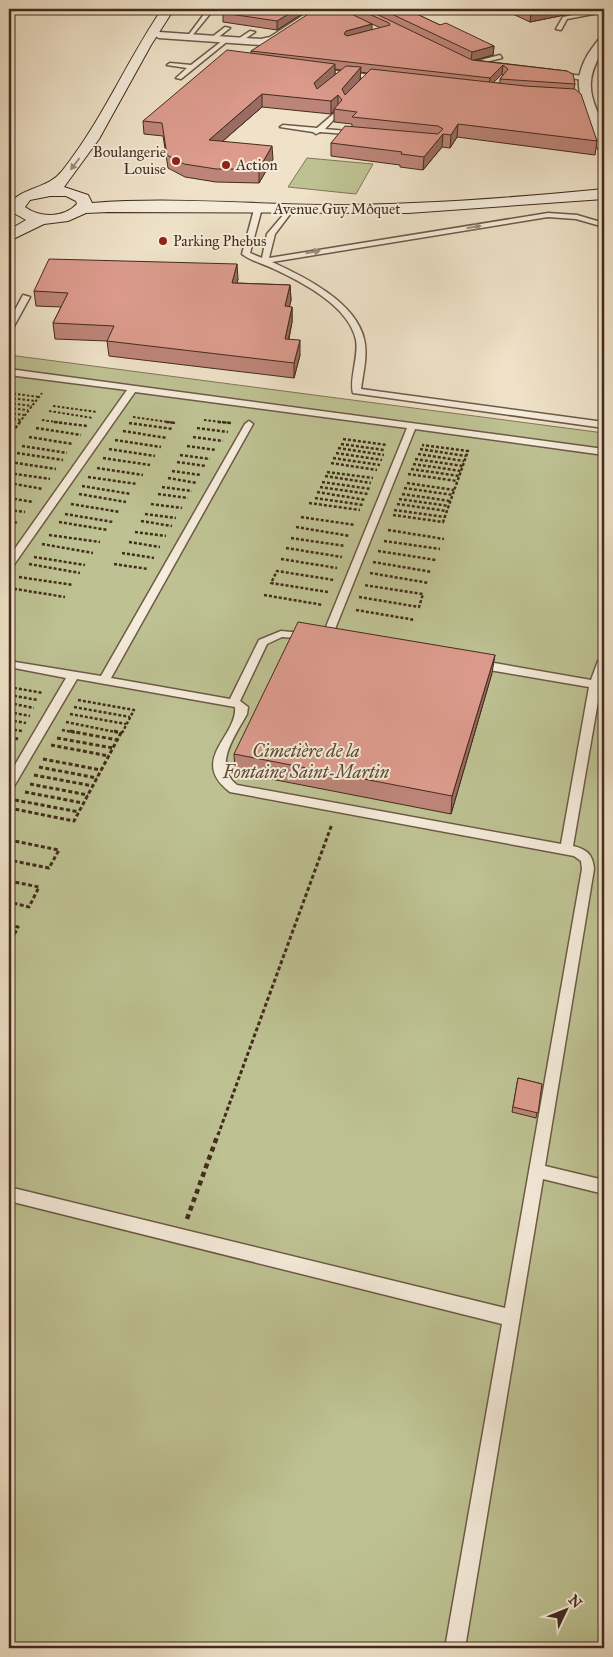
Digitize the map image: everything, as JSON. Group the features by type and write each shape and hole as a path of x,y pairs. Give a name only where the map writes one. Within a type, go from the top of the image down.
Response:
{"main road":[{"path":"9,223 16,203 54,188 61,182 87,147 117,98 158,23 168,9"},
{"path":"9,236 43,218 70,215 159,35 176,9"},
{"name":"Avenue Guy Môquet","path":"480,204 604,189"},
{"path":"40,192 78,199"},
{"name":"Avenue Guy Môquet","path":"78,199 290,210 389,209 545,200 604,194"},
{"path":"16,203 43,218"}],"street":[{"path":"159,35 214,38 227,33 240,40 261,42 273,40 320,9"},
{"path":"604,40 590,56 584,80 583,98 604,149"},
{"path":"584,80 597,82"}],"lane":[{"path":"559,29 565,18 604,10"},
{"path":"189,36 210,11 217,14"},
{"path":"240,40 252,32"},
{"path":"179,78 227,33"},
{"path":"470,64 500,57"},
{"path":"462,60 484,67"},
{"path":"170,65 192,67"},
{"path":"316,71 341,76 391,79"},
{"path":"550,75 584,80"},
{"path":"363,84 369,77"},
{"path":"316,132 338,112"},
{"path":"283,127 316,132 364,134"},
{"path":"258,208 246,254 306,281 352,318 360,336 361,356 356,391 604,425"},
{"path":"265,262 271,234 290,210"},
{"path":"265,262 548,216 590,220 604,224"},
{"path":"9,328 26,297"},
{"path":"9,372 604,452"},
{"path":"12,559 133,388"},
{"path":"234,702 263,642 268,638 290,633 331,640 412,426"},
{"path":"104,680 229,460"},
{"path":"566,850 595,684 604,661"},
{"path":"470,663 595,684"},
{"path":"9,664 234,702 242,707 242,711 219,759 218,774 222,781 240,791 566,850 583,855 588,864 455,1648"},
{"path":"17,775 36,738 73,676"},
{"path":"536,1172 604,1187"},
{"path":"9,1194 512,1318"}],"path":[{"path":"9,388 43,393 10,432 9,436"},
{"path":"9,393 40,397"},
{"path":"9,398 36,402"},
{"path":"9,403 32,406"},
{"path":"9,408 29,410"},
{"path":"9,413 25,415"},
{"path":"9,418 21,420"},
{"path":"204,420 229,460"},
{"path":"9,426 16,427"},
{"path":"198,428 229,460"},
{"path":"193,437 229,460"},
{"path":"187,446 229,460"},
{"path":"17,453 131,494"},
{"path":"180,455 229,460"},
{"path":"177,462 229,460"},
{"path":"172,471 229,460"},
{"path":"168,478 229,460"},
{"path":"162,487 229,460"},
{"path":"158,494 229,460"},
{"path":"10,462 137,484"},
{"path":"9,472 143,475"},
{"path":"9,498 48,509 108,530"},
{"path":"151,504 200,511"},
{"path":"48,509 120,512"},
{"path":"48,509 113,522"},
{"path":"145,514 192,525"},
{"path":"141,521 192,525"},
{"path":"31,532 100,542"},
{"path":"135,532 184,539"},
{"path":"24,542 93,553"},
{"path":"129,542 178,550"},
{"path":"122,553 172,560"},
{"path":"12,559 86,565"},
{"path":"12,559 80,573"},
{"path":"114,564 166,572"},
{"path":"18,576 73,585"},
{"path":"9,588 65,597"},
{"path":"9,808 74,821 134,710"},
{"path":"9,729 36,738 109,756"},
{"path":"9,737 36,738 113,748"},
{"path":"17,775 101,770"},
{"path":"17,775 97,778"},
{"path":"17,775 93,786"},
{"path":"17,775 88,795"},
{"path":"17,775 84,803"},
{"path":"9,799 79,812"},
{"path":"181,1236 337,809"},
{"path":"9,840 59,850 49,868 9,860"},
{"path":"9,881 39,887 29,907 9,902"},
{"path":"9,925 18,927 9,945"}],"green space":[{"path":"307,158 373,164 356,194 288,187"},
{"name":"Cimetière de la Fontaine Saint-Martin","path":"9,355 604,433 604,1648 9,1648"}],"building":[{"path":"230,9 297,9 277,21 223,13"},
{"path":"316,9 341,9 372,24 346,31 344,34 347,36 390,25 358,9 366,9 472,60 567,71 573,74 575,84 500,79 508,69 503,65 490,78 251,51"},
{"path":"381,9 406,9 440,25 446,23 494,46 472,52"},
{"path":"522,9 551,9 531,13"},
{"path":"227,50 335,64 314,83 317,89 346,66 361,67 342,89 345,95 371,69 525,86 575,89 581,94 597,141 458,124 451,135 443,134 424,157 401,154 402,152 331,143 345,126 438,134 443,129 438,126 352,117 357,112 334,109 342,100 338,95 331,101 262,94 209,140 272,146 259,169 216,169 184,164 167,155 162,123 143,121"},
{"path":"49,259 237,264 232,283 290,285 285,306 292,307 285,339 300,340 294,363 107,341 114,326 53,323 68,293 34,291"},
{"path":"298,622 495,655 452,796 234,754"},
{"path":"518,1078 542,1084 538,1113 513,1107"}],"place":[{"name":"Boulangerie Louise","path":"176,161"},
{"name":"Action","path":"226,165"},
{"name":"Parking Phebus","path":"163,241"}]}
